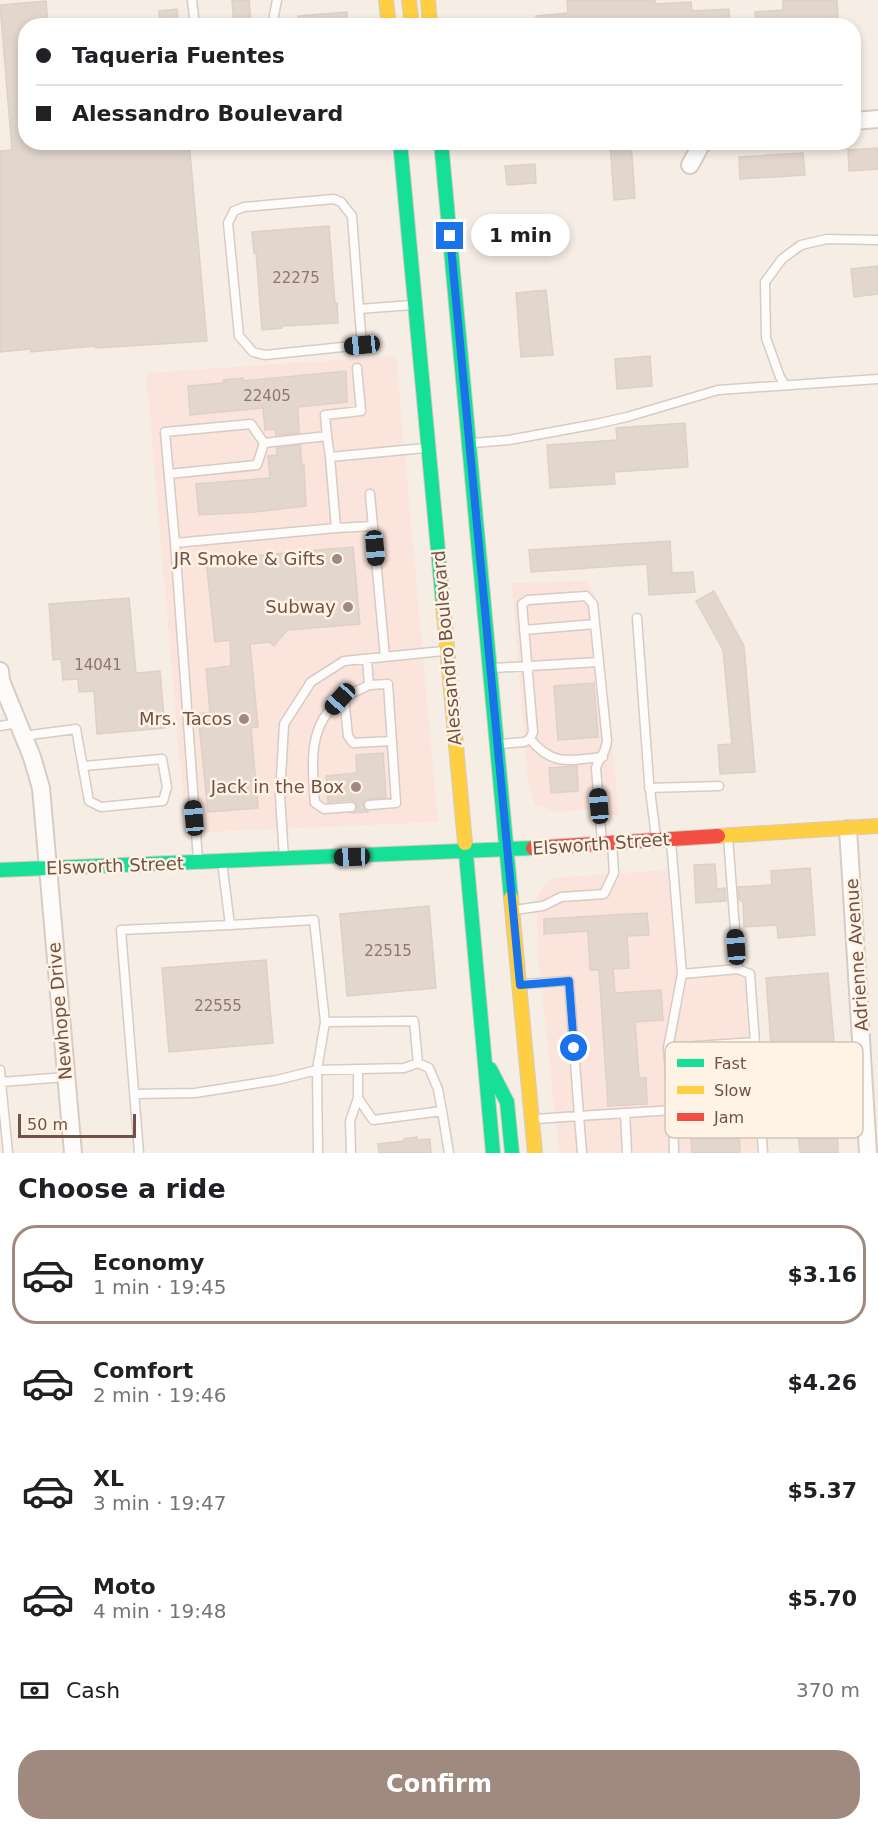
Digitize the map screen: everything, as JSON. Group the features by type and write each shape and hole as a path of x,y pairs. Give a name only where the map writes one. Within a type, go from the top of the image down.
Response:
{"main road":[{"path":"386,0 388,18"},
{"path":"409,0 411,18"},
{"path":"428,0 429,18"},
{"name":"Alessandro Boulevard","path":"401,150 415,305 434,447 447,651 494,1153"},
{"path":"442,150 464,444 490,669 535,1153"},
{"name":"Elsworth Street","path":"0,870 507,850 878,826"},
{"path":"485,1058 507,1102 512,1153"}],"street":[{"path":"861,120 878,119"},
{"path":"690,165 698,150"},
{"name":"Newhope Drive","path":"0,671 20,730 32,757 41,789 73,1153"},
{"name":"Adrienne Avenue","path":"848,829 870,1020 868,1153"}],"lane":[{"path":"192,0 194,18"},
{"path":"274,18 277,0"},
{"path":"334,199 341,202 352,216 359,309 362,345 265,355 253,352 239,336 228,223 234,211 244,207 334,199"},
{"path":"785,385 766,338 765,282 782,259 801,245 827,239 878,240"},
{"path":"359,309 415,305"},
{"path":"336,528 325,415 361,411 357,368"},
{"path":"464,444 508,440 596,424 718,390 878,379"},
{"path":"198,862 165,432 251,424 264,443"},
{"path":"264,443 327,436"},
{"path":"169,474 257,465 264,443"},
{"path":"330,457 434,447"},
{"path":"370,494 385,657"},
{"path":"175,543 373,526"},
{"path":"497,744 524,742 530,739 533,732 522,604 528,600 586,596 593,604 607,741 603,757 598,761 596,768 607,844 614,873 604,894 561,897 543,906 513,910"},
{"path":"637,618 649,788 657,841"},
{"path":"524,630 595,624"},
{"path":"285,859 280,796 284,724 311,682 344,661 447,651"},
{"path":"367,658 369,685"},
{"path":"490,669 599,662"},
{"path":"351,807 324,809 315,803 313,745 322,720 344,698 369,685 388,684 396,803 369,806"},
{"path":"344,698 348,736 353,743 357,745 392,741"},
{"path":"0,726 20,730 76,729 89,801 101,807 163,801 167,787 162,759 84,766"},
{"path":"530,739 549,757 566,760 603,757"},
{"path":"649,788 719,786"},
{"path":"728,836 738,969"},
{"path":"669,1042 682,974 671,840"},
{"path":"222,862 230,925"},
{"path":"139,1153 121,930 314,920 325,1022 318,1070 318,1153"},
{"path":"682,974 738,969 750,974 754,1042"},
{"path":"520,985 569,981 582,1153"},
{"path":"325,1022 414,1021 418,1063"},
{"path":"134,1094 195,1093 278,1080 318,1070 404,1068 418,1063 429,1068 438,1089 449,1153"},
{"path":"351,1153 350,1121 358,1098 358,1069"},
{"path":"0,1070 8,1153"},
{"path":"1,1082 66,1077"},
{"path":"358,1098 373,1120 442,1111"},
{"path":"532,1119 665,1110"},
{"path":"625,1113 627,1153"},
{"path":"674,1138 674,1153"},
{"path":"762,1138 763,1153"}],"shaded area":[{"path":"396,356 438,822 186,833 146,373"},
{"path":"588,581 599,608 619,816 585,809 559,813 535,804 528,786 512,583"},
{"path":"667,870 677,969 744,974 749,1042 665,1042 665,1138 755,1138 756,1153 559,1153 538,955 536,897 551,878"}],"building":[{"path":"232,0 249,0 250,18 233,18"},
{"path":"567,0 655,0 655,4 691,2 692,11 729,9 730,18 536,18 536,16 568,13"},
{"path":"783,0 837,0 838,18 755,18 755,12 783,10"},
{"path":"46,1 47,18 18,18 18,150 190,150 207,341 0,352 0,151 12,150 0,5"},
{"path":"177,9 178,18 159,18 159,11"},
{"path":"347,12 347,18 298,18 298,16"},
{"path":"878,148 878,169 849,171 848,150"},
{"path":"611,150 632,150 635,198 614,200"},
{"path":"803,153 805,175 740,179 739,157"},
{"path":"535,164 536,183 507,185 505,166"},
{"path":"329,226 338,323 282,326 282,328 262,330 256,252 254,253 252,232"},
{"path":"878,266 878,294 854,297 851,269"},
{"path":"546,290 553,355 521,357 516,293"},
{"path":"650,356 652,386 617,389 615,359"},
{"path":"346,371 347,402 298,407 299,433 276,435 275,429 265,430 263,408 190,415 188,386 224,383 223,380 243,378 243,381"},
{"path":"685,423 688,467 614,472 615,484 550,488 547,445 617,440 616,428"},
{"path":"300,445 302,466 304,465 306,506 199,515 196,484 270,478 268,456 277,455 277,448"},
{"path":"670,541 672,573 693,572 695,592 649,595 647,564 531,572 529,550"},
{"path":"353,547 360,624 287,630 274,646 270,642 250,644 258,727 251,728 258,808 208,812 198,714 210,712 206,669 231,666 231,664 230,640 215,642 206,560"},
{"path":"714,591 744,646 755,772 720,774 718,745 732,744 723,650 696,601"},
{"path":"129,598 136,673 160,671 165,728 97,734 94,691 79,692 78,679 63,680 61,659 53,660 49,604"},
{"path":"594,683 598,737 558,740 554,686"},
{"name":"Jack in the Box","path":"383,753 386,797 365,800 363,806 368,812 352,813 357,807 356,803 351,800 328,802 326,776 357,773 356,755"},
{"path":"577,766 578,791 551,793 549,768"},
{"path":"715,864 717,889 725,888 726,901 696,903 694,865"},
{"path":"810,868 815,935 778,938 777,925 744,927 743,902 739,900 738,887 772,885 771,871"},
{"path":"429,906 436,988 347,996 340,914"},
{"path":"647,913 649,935 627,936 629,968 613,969 615,993 661,990 663,1020 635,1022 639,1078 646,1078 647,1104 608,1106 599,970 590,970 588,931 544,934 544,919"},
{"path":"266,960 273,1043 169,1052 162,968"},
{"path":"828,973 834,1042 771,1042 766,978"},
{"path":"417,1137 417,1140 430,1139 431,1153 379,1153 378,1144"},
{"path":"691,1138 739,1138 740,1153 692,1153"},
{"path":"799,1138 838,1138 838,1153 800,1153"}],"traffic: fast":[{"path":"401,150 443,604"},
{"path":"442,150 511,898"},
{"path":"465,843 493,1153"},
{"path":"0,870 533,848"},
{"path":"490,1069 507,1102 512,1153"}],"traffic: slow":[{"path":"386,0 388,18"},
{"path":"409,0 411,18"},
{"path":"428,0 429,18"},
{"path":"443,604 465,843"},
{"path":"718,836 878,826"},
{"path":"511,898 535,1153"}],"traffic: jam":[{"path":"533,848 718,836"}],"place":[{"name":"JR Smoke & Gifts","path":"337,559"},
{"name":"Subway","path":"348,607"},
{"name":"Mrs. Tacos","path":"244,719"},
{"name":"Jack in the Box","path":"356,787"}],"route":[{"path":"450,236 520,985 569,981 574,1048"}]}
